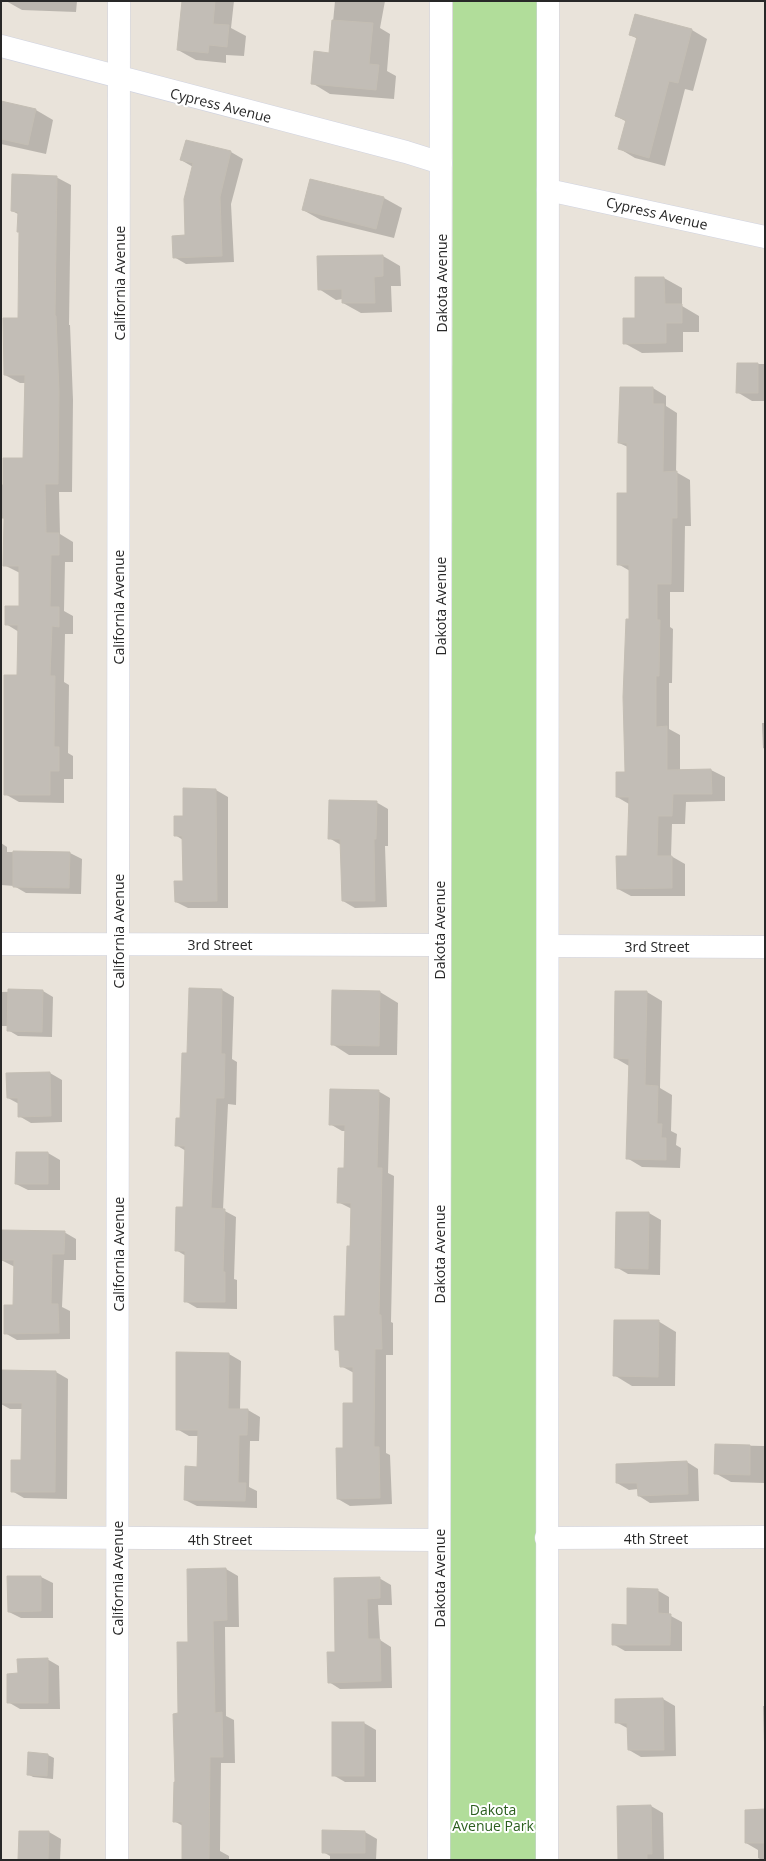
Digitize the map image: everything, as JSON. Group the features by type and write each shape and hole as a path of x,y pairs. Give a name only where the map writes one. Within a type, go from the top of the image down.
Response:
{"street":[{"name":"California Avenue","path":"117,1860 119,1"},
{"name":"Dakota Avenue","path":"439,1860 441,1"},
{"path":"547,1860 548,1"},
{"name":"Cypress Avenue","path":"1,46 406,152 441,163"},
{"name":"Cypress Avenue","path":"548,190 765,237"},
{"name":"3rd Street","path":"1,944 118,943 439,945"},
{"name":"3rd Street","path":"548,946 765,947"},
{"name":"4th Street","path":"1,1537 439,1540"},
{"name":"4th Street","path":"546,1538 765,1538"}],"green space":[{"name":"Dakota Avenue Park","path":"453,1 537,1 537,1860 450,1860"}],"building":[{"path":"182,1 215,1 213,24 229,25 227,47 209,45 208,53 177,50"},
{"path":"635,14 692,29 678,83 669,81 649,158 618,149 626,120 615,116 637,37 629,35"},
{"path":"332,20 373,23 369,64 379,65 376,90 311,84 314,51 329,53"},
{"path":"1,101 36,109 28,145 1,139"},
{"path":"186,140 231,151 220,197 222,256 173,258 172,236 185,235 184,199 193,163 180,160"},
{"path":"12,174 57,176 55,316 59,392 58,484 45,484 46,533 59,533 59,555 51,555 50,607 59,607 59,627 52,626 50,676 55,676 54,747 59,747 59,771 50,771 50,795 4,795 4,675 17,675 18,625 5,625 5,606 19,606 19,566 3,566 4,518 2,518 1,485 3,485 3,458 23,458 25,375 4,375 3,318 18,318 19,232 17,232 18,212 11,211"},
{"path":"310,179 384,197 376,229 302,210"},
{"path":"383,255 383,276 374,277 375,303 342,303 342,289 318,290 317,256"},
{"path":"635,277 664,277 665,304 682,304 682,323 666,323 666,343 623,344 623,318 635,318"},
{"path":"737,363 758,363 758,393 736,393"},
{"path":"620,387 653,387 653,404 664,404 663,472 677,471 677,518 672,518 671,584 657,584 657,620 660,620 659,676 656,676 656,727 667,726 667,770 711,769 712,794 673,794 672,816 658,816 657,856 672,856 672,888 617,889 616,856 627,856 629,797 616,797 616,772 625,772 623,697 626,619 629,619 629,565 617,565 617,493 627,493 627,443 618,443"},
{"path":"183,788 216,789 217,901 175,902 174,881 183,881 182,836 174,836 174,816 183,816"},
{"path":"329,800 377,801 376,839 374,839 375,901 342,901 340,839 328,839"},
{"path":"13,851 70,852 69,888 13,887"},
{"path":"189,988 222,989 221,1054 225,1054 224,1098 216,1098 211,1208 225,1209 223,1272 225,1272 225,1302 184,1302 185,1251 175,1251 176,1207 183,1207 185,1146 175,1146 176,1118 180,1118 182,1053 187,1053"},
{"path":"8,989 43,990 42,1032 7,1031"},
{"path":"332,990 380,991 379,1046 331,1045"},
{"path":"615,991 647,991 645,1085 658,1086 657,1124 662,1124 661,1138 666,1138 666,1160 626,1159 629,1059 614,1058"},
{"path":"50,1072 51,1116 18,1117 18,1098 7,1098 6,1073"},
{"path":"330,1089 379,1090 377,1168 382,1168 379,1315 381,1315 382,1349 375,1349 374,1447 379,1447 380,1498 337,1499 336,1448 343,1448 343,1403 353,1403 353,1367 340,1367 339,1350 335,1350 334,1316 345,1316 347,1246 350,1246 351,1203 337,1203 338,1168 344,1168 345,1125 329,1125"},
{"path":"16,1152 48,1152 48,1184 15,1184"},
{"path":"616,1212 649,1212 648,1269 615,1268"},
{"path":"1,1230 65,1231 64,1254 52,1254 51,1304 58,1304 59,1333 4,1334 4,1305 13,1305 14,1260 1,1260"},
{"path":"614,1320 659,1320 658,1377 613,1376"},
{"path":"176,1352 229,1353 228,1409 248,1409 247,1435 239,1435 238,1483 246,1483 245,1501 184,1500 185,1466 197,1467 198,1430 176,1430"},
{"path":"1,1370 56,1371 55,1492 11,1492 11,1460 21,1460 22,1403 1,1403"},
{"path":"715,1444 750,1445 750,1475 714,1474"},
{"path":"687,1461 688,1494 638,1496 637,1483 616,1483 616,1464"},
{"path":"226,1568 227,1620 213,1621 215,1713 222,1712 223,1757 210,1757 209,1860 182,1860 182,1822 173,1822 175,1782 173,1714 178,1713 177,1642 188,1642 187,1569"},
{"path":"7,1576 41,1576 41,1611 8,1612"},
{"path":"380,1577 380,1598 367,1599 368,1639 380,1639 381,1681 328,1683 327,1652 335,1652 334,1578"},
{"path":"627,1588 658,1589 658,1613 671,1614 670,1645 612,1645 612,1624 627,1625"},
{"path":"48,1658 48,1703 7,1703 7,1674 18,1673 17,1659"},
{"path":"663,1698 664,1750 628,1750 627,1723 615,1723 615,1699"},
{"path":"332,1722 364,1722 364,1776 332,1776"},
{"path":"28,1752 48,1754 47,1776 27,1775"},
{"path":"651,1805 652,1854 647,1854 647,1860 618,1860 617,1806"},
{"path":"765,1809 765,1843 745,1843 745,1810"},
{"path":"322,1830 365,1831 365,1853 322,1853"},
{"path":"19,1831 49,1831 48,1860 18,1860"}]}
